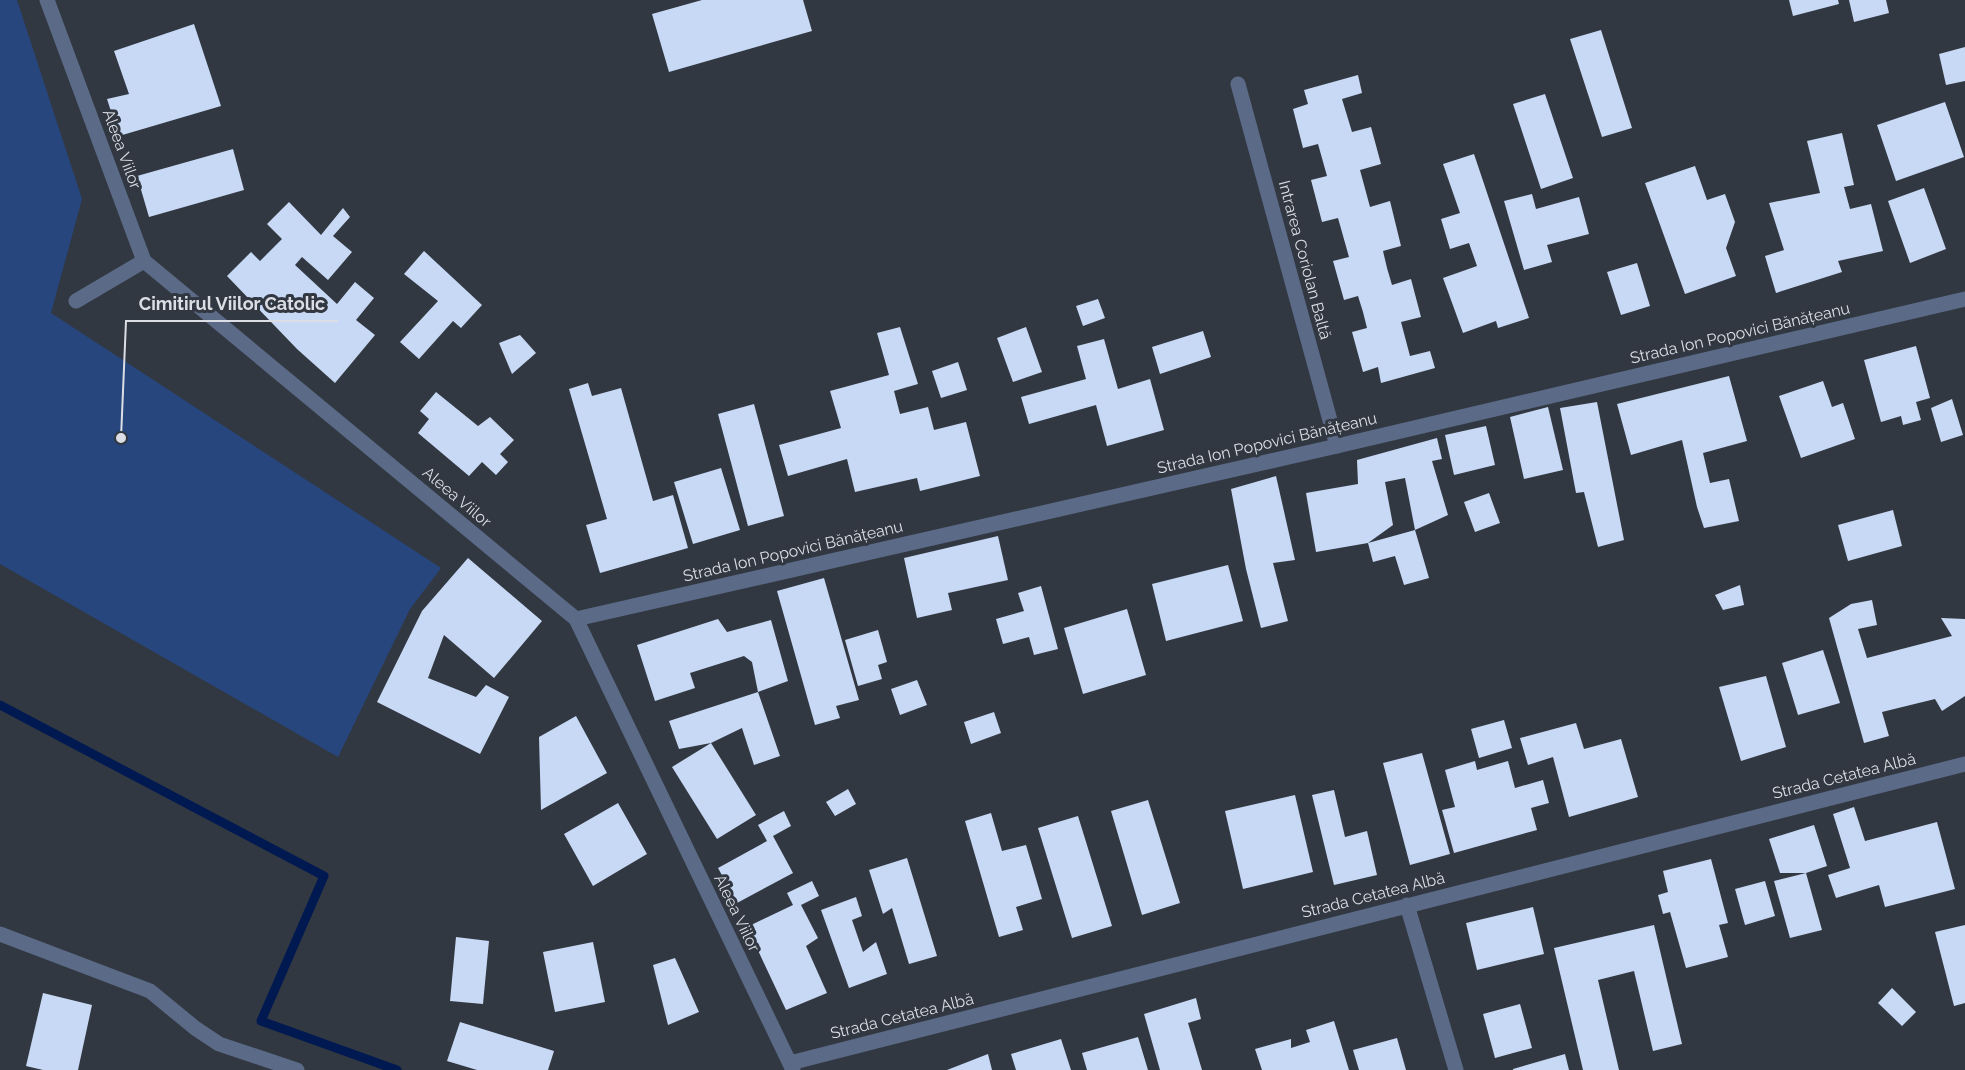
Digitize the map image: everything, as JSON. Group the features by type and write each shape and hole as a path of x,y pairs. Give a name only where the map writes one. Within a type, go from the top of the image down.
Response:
{"street":[{"name":"Aleea Viilor","path":"47,0 144,261 576,619 791,1066"},
{"name":"Intrarea Coriolan Baltă","path":"1238,84 1337,446"},
{"path":"76,301 144,261"},
{"name":"Strada Ion Popovici Bănățeanu","path":"576,619 1337,446 1965,299"},
{"name":"Strada Cetatea Albă","path":"791,1066 1407,905 1965,764"},
{"path":"1407,905 1456,1070"},
{"path":"0,934 150,991 195,1028 219,1044 297,1070"}],"shaded area":[{"path":"0,0 17,0 82,199 51,313 441,568 410,609 338,757 0,564"}],"building":[{"path":"702,0 803,0 812,31 669,72 652,14"},
{"path":"1789,0 1838,0 1839,4 1793,16"},
{"path":"1849,0 1886,0 1889,13 1854,22"},
{"path":"194,24 221,106 119,136 107,99 129,94 114,51"},
{"path":"1601,30 1632,128 1602,137 1570,39"},
{"path":"1965,47 1965,81 1946,85 1939,54"},
{"path":"1358,75 1362,93 1342,99 1352,132 1371,127 1381,164 1360,170 1370,207 1390,201 1401,246 1383,251 1392,285 1411,279 1421,317 1401,322 1410,356 1430,351 1435,368 1381,383 1378,367 1363,372 1352,332 1367,328 1363,312 1358,296 1344,300 1333,261 1349,257 1338,218 1322,222 1311,180 1327,176 1318,144 1303,148 1293,109 1308,104 1304,90"},
{"path":"1545,94 1573,178 1541,189 1513,104"},
{"path":"1945,102 1964,157 1896,181 1877,125"},
{"path":"1842,133 1854,185 1844,187 1850,209 1871,204 1883,251 1838,261 1842,272 1776,293 1765,256 1784,250 1769,203 1820,193 1807,141"},
{"path":"233,149 244,190 149,217 137,176"},
{"path":"1474,154 1529,318 1498,328 1496,321 1463,333 1443,278 1477,266 1469,243 1450,249 1441,219 1460,213 1443,164"},
{"path":"1695,166 1707,200 1725,194 1735,222 1726,248 1736,276 1685,294 1645,183"},
{"path":"1924,188 1946,249 1910,263 1888,201"},
{"path":"1532,194 1536,209 1579,197 1589,234 1547,245 1552,262 1524,270 1504,201"},
{"path":"289,202 321,235 343,208 350,217 333,236 352,252 328,280 302,257 295,265 337,304 355,282 374,298 356,320 375,335 335,383 297,349 227,276 251,252 260,261 282,239 267,224"},
{"path":"424,251 482,305 461,328 453,321 419,359 400,342 438,301 404,274"},
{"path":"1637,263 1650,306 1621,315 1607,272"},
{"path":"1098,299 1105,318 1083,326 1076,306"},
{"path":"900,327 918,384 894,391 900,414 928,407 934,430 966,422 980,476 920,491 917,478 855,492 847,459 788,476 779,445 841,428 830,391 889,375 877,333"},
{"path":"1026,327 1042,372 1013,382 997,338"},
{"path":"1203,331 1211,357 1160,374 1152,347"},
{"path":"520,335 536,353 512,374 499,343"},
{"path":"1104,339 1118,389 1150,379 1164,430 1107,446 1096,405 1029,424 1021,397 1086,379 1077,346"},
{"path":"1916,346 1930,398 1916,402 1921,420 1903,425 1901,416 1881,422 1864,360"},
{"path":"958,362 967,390 941,398 932,371"},
{"path":"1729,376 1747,441 1703,453 1710,483 1729,479 1739,521 1704,528 1682,440 1631,455 1617,404"},
{"path":"1823,381 1832,407 1843,403 1855,439 1801,458 1779,396"},
{"path":"588,383 592,396 621,388 653,501 673,495 688,548 600,573 586,525 607,519 569,389"},
{"path":"436,392 478,426 490,417 514,440 500,454 508,462 496,475 482,462 469,476 418,433 429,419 420,411"},
{"path":"1952,399 1963,435 1941,442 1931,408"},
{"path":"1597,402 1624,540 1598,547 1584,492 1576,493 1560,408"},
{"path":"754,404 784,516 748,526 718,414"},
{"path":"1548,407 1563,470 1524,479 1510,417"},
{"path":"1486,426 1495,465 1454,475 1445,435"},
{"path":"1437,438 1442,459 1432,461 1448,515 1415,530 1405,478 1385,482 1393,525 1368,543 1316,552 1306,493 1358,484 1357,460"},
{"path":"721,468 740,530 693,544 674,482"},
{"path":"1276,476 1295,560 1273,563 1288,621 1261,628 1246,569 1231,489"},
{"path":"1489,493 1500,523 1475,532 1464,502"},
{"path":"1893,510 1902,546 1848,561 1838,525"},
{"path":"1415,530 1429,578 1404,585 1395,556 1373,562 1368,543"},
{"path":"998,536 1008,580 948,593 952,610 917,618 904,558"},
{"path":"468,558 542,621 494,678 444,635 428,678 476,697 486,685 509,697 480,754 377,702 422,611"},
{"path":"1228,565 1243,621 1166,641 1152,584"},
{"path":"824,578 859,700 836,706 840,718 815,725 777,591"},
{"path":"1740,585 1744,605 1723,610 1715,595"},
{"path":"1041,586 1058,649 1034,655 1029,637 1003,644 996,619 1024,611 1018,593"},
{"path":"1872,600 1877,625 1858,629 1867,658 1952,636 1941,618 1965,619 1965,696 1942,711 1935,699 1882,712 1889,736 1864,743 1829,618 1851,604"},
{"path":"1127,609 1146,675 1083,694 1064,628"},
{"path":"718,619 727,632 771,620 788,681 758,692 752,662 744,656 690,673 695,688 655,701 637,645"},
{"path":"878,630 887,662 878,665 882,679 858,686 845,640"},
{"path":"1823,650 1840,703 1798,715 1782,663"},
{"path":"1766,676 1786,747 1741,761 1719,687"},
{"path":"917,680 927,705 900,715 891,689"},
{"path":"758,692 780,756 754,765 742,728 711,743 679,749 669,721"},
{"path":"994,712 1001,733 971,744 964,722"},
{"path":"576,716 607,773 541,810 539,737"},
{"path":"1504,720 1512,748 1479,758 1471,729"},
{"path":"1576,723 1584,749 1621,739 1638,797 1569,817 1553,757 1528,765 1520,738"},
{"path":"711,743 756,815 717,839 672,767"},
{"path":"1422,753 1450,854 1410,865 1383,763"},
{"path":"1475,761 1477,770 1508,761 1515,788 1543,780 1549,803 1531,808 1537,830 1454,853 1442,810 1455,807 1445,770"},
{"path":"848,789 856,804 835,816 826,802"},
{"path":"1334,790 1345,837 1367,831 1377,875 1334,885 1312,795"},
{"path":"1295,795 1313,872 1243,889 1225,811"},
{"path":"1148,800 1180,903 1142,915 1111,811"},
{"path":"618,803 647,854 593,886 564,834"},
{"path":"1854,807 1865,841 1937,822 1955,889 1885,907 1879,885 1836,898 1828,875 1850,868 1833,814"},
{"path":"784,811 791,826 773,836 793,873 737,903 718,868 767,841 758,825"},
{"path":"991,813 1002,851 1026,845 1042,899 1016,907 1023,930 999,937 965,821"},
{"path":"1078,816 1112,926 1072,938 1038,828"},
{"path":"1814,825 1827,866 1806,873 1780,873 1769,839"},
{"path":"907,858 937,956 909,964 892,908 883,914 869,870"},
{"path":"1711,859 1728,923 1719,925 1728,957 1686,968 1670,912 1663,914 1658,895 1668,892 1663,871"},
{"path":"1806,873 1822,930 1790,938 1774,881"},
{"path":"812,881 819,896 801,905 818,938 806,946 827,993 786,1010 747,927 793,905 787,893"},
{"path":"1765,881 1775,916 1745,925 1735,889"},
{"path":"856,897 862,916 852,920 863,952 876,942 887,974 849,988 821,910"},
{"path":"1533,907 1544,954 1477,970 1466,923"},
{"path":"1654,925 1682,1044 1653,1051 1634,971 1598,980 1619,1070 1583,1070 1554,948"},
{"path":"1965,925 1965,1003 1954,1006 1935,932"},
{"path":"456,937 489,941 483,1004 450,1001"},
{"path":"593,942 605,1002 555,1012 543,952"},
{"path":"675,958 699,1012 668,1025 653,965"},
{"path":"1892,988 1916,1012 1902,1026 1878,1003"},
{"path":"43,993 92,1005 78,1070 43,1070 26,1066"},
{"path":"1196,998 1201,1019 1188,1023 1202,1070 1160,1070 1144,1014"},
{"path":"1520,1004 1532,1048 1495,1058 1483,1014"},
{"path":"1334,1021 1349,1070 1262,1070 1255,1049 1291,1039 1291,1048 1310,1042 1306,1030"},
{"path":"460,1022 554,1051 548,1070 477,1070 447,1061"},
{"path":"1138,1037 1148,1070 1087,1070 1082,1053"},
{"path":"1397,1038 1406,1070 1359,1070 1353,1050"},
{"path":"1061,1039 1071,1070 1016,1070 1011,1054"},
{"path":"988,1054 992,1070 947,1070"},
{"path":"1565,1054 1569,1070 1513,1070 1513,1069"}],"waterway":[{"path":"0,705 324,876 261,1021 397,1070"}],"place":[{"name":"Cimitirul Viilor Catolic","path":"121,438"}]}
